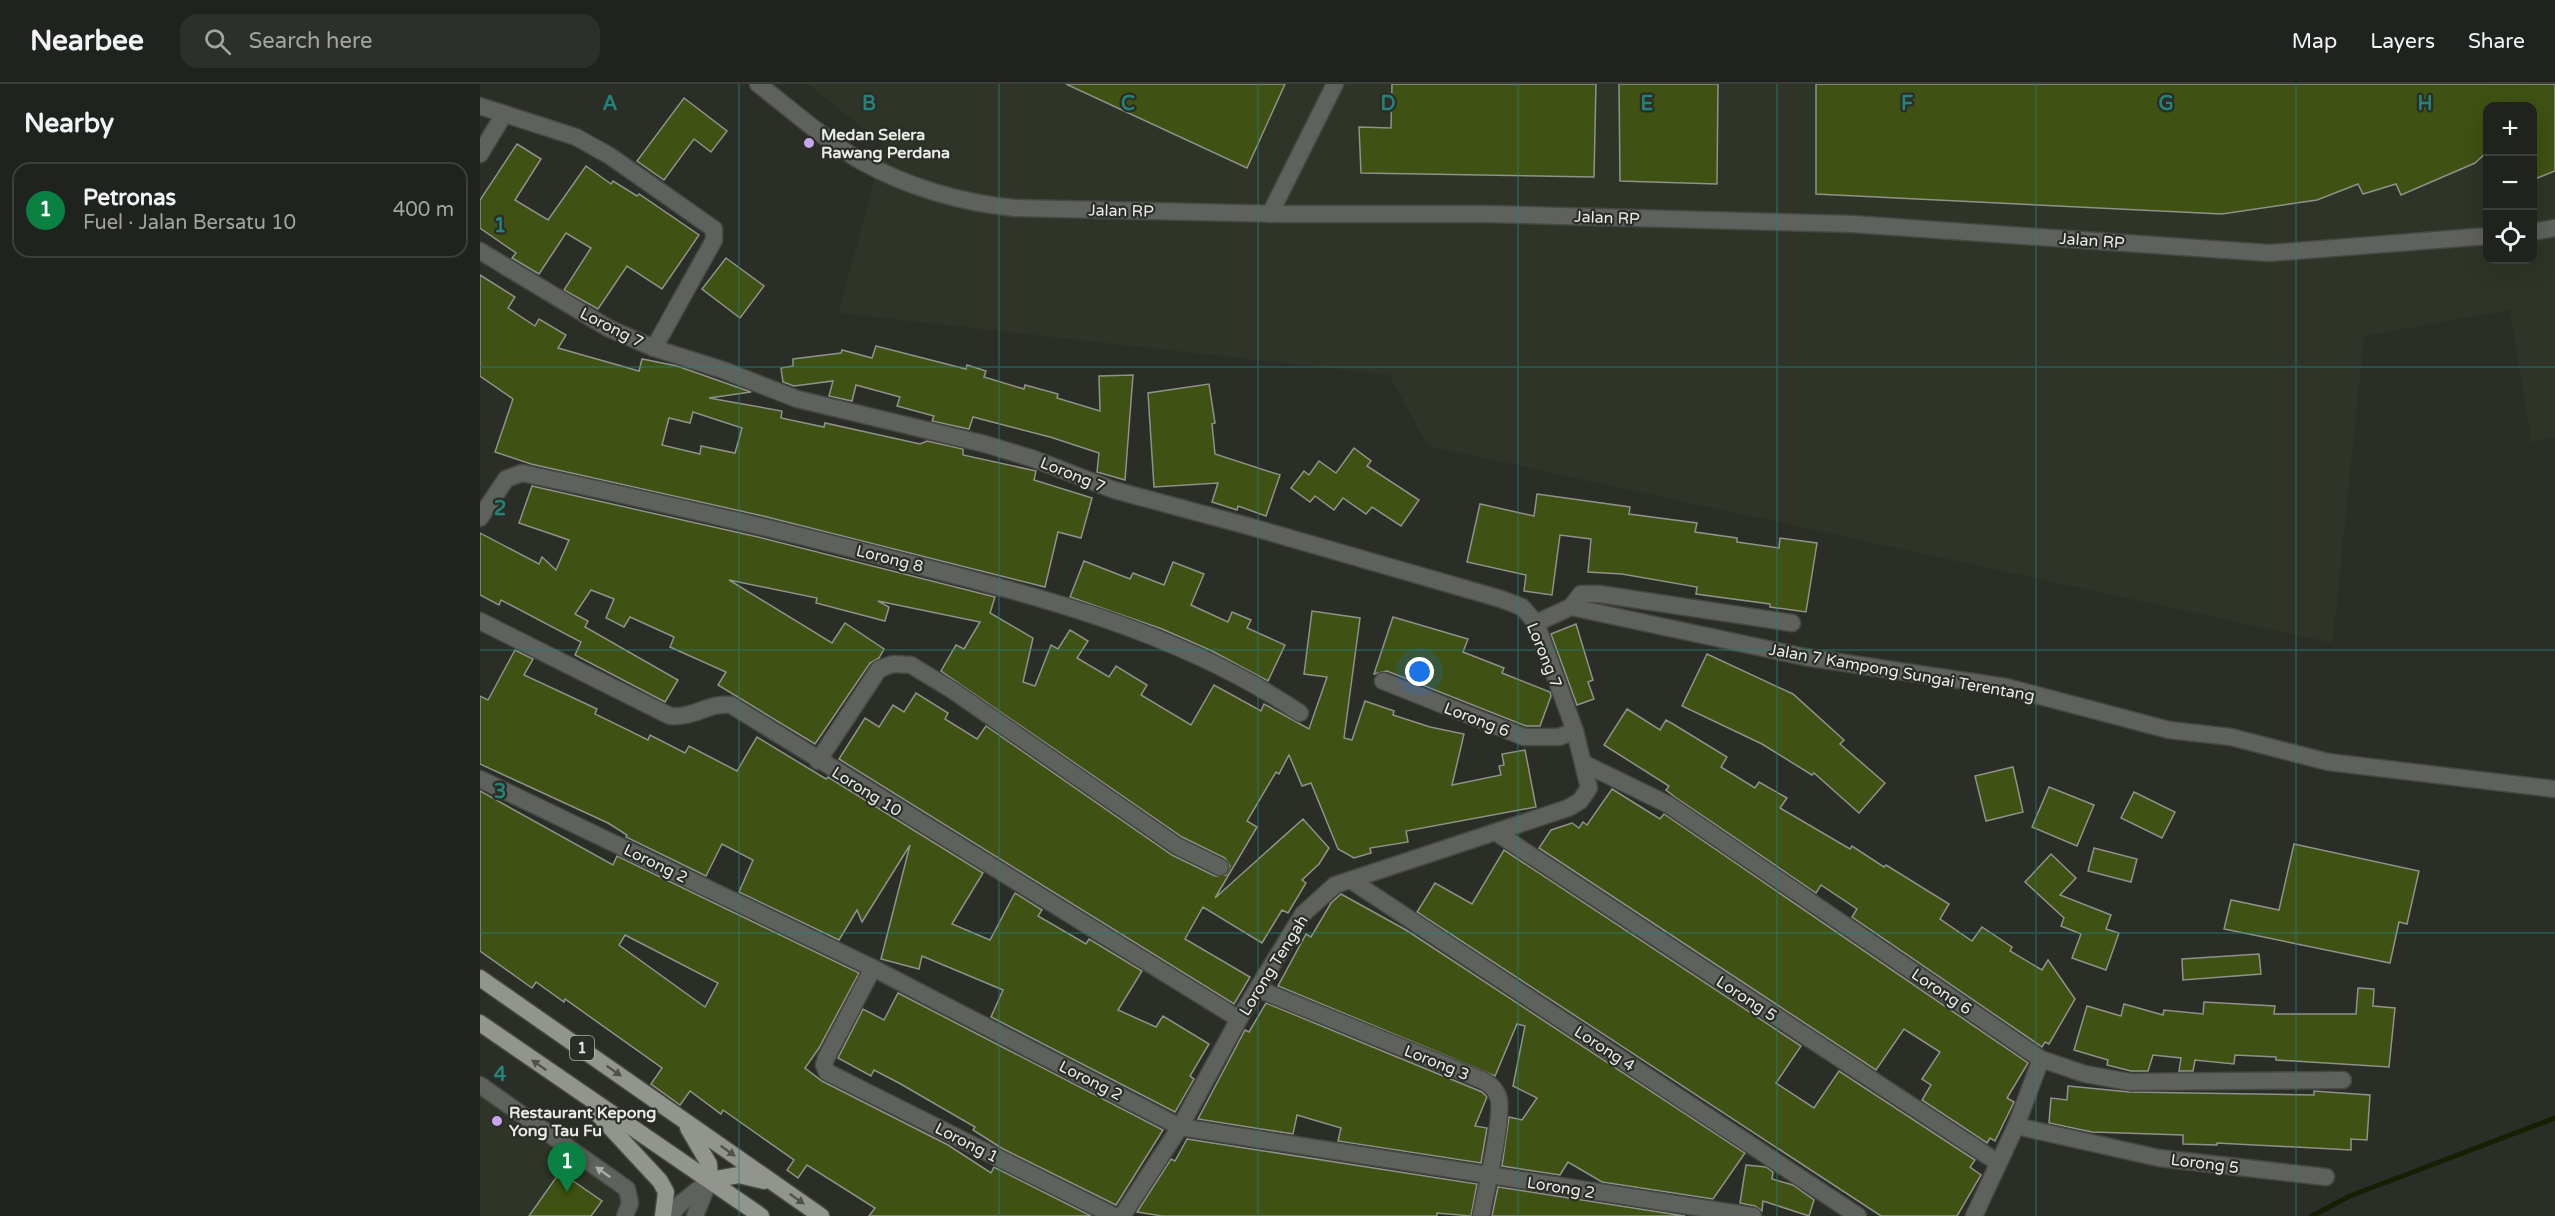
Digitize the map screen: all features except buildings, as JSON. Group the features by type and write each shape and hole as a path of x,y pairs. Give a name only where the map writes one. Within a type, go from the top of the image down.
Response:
{"main road":[{"name":"1","path":"480,978 821,1216"},
{"name":"1","path":"480,1023 761,1216"},
{"path":"575,1090 660,1181 666,1192 663,1216"},
{"path":"683,1120 709,1164 710,1180 739,1175 773,1182"}],"street":[{"name":"Jalan RP","path":"758,84 861,161 897,177 978,204 1015,208 1270,214 1488,214 1852,224 2269,253 2483,236"},
{"path":"1270,214 1335,84"},
{"path":"480,106 503,116 584,142 610,156 714,229 714,240 654,348"},
{"path":"480,154 503,116"},
{"path":"2537,231 2555,228"},
{"name":"Lorong 7","path":"480,251 609,328 654,348 712,366 797,399 985,444 1034,459 1114,490 1248,526 1522,607 1536,623 1585,764"},
{"name":"Lorong 8","path":"480,518 506,479 522,473 801,536 1047,598 1142,631 1233,672 1300,713"},
{"path":"1536,623 1571,607 1581,594 1599,594 1792,623"},
{"name":"Jalan 7 Kampong Sungai Terentang","path":"1571,607 1805,657 2006,687 2169,730 2231,737 2328,762 2555,789"},
{"name":"Lorong 10","path":"480,621 670,716 695,715 719,703 731,705 1239,1019"},
{"path":"818,760 879,669 893,664 911,665 952,690 1177,846 1220,867"},
{"name":"Lorong 6","path":"1383,681 1524,737 1559,737 1575,731"},
{"name":"Lorong 6","path":"1585,764 1679,811 2041,1059 2085,1074 2130,1082 2343,1080"},
{"name":"Lorong Tengah","path":"1122,1216 1180,1127 1239,1019 1303,914 1335,885 1568,808 1580,801 1589,788 1585,764"},
{"name":"Lorong 2","path":"480,779 873,968 1180,1127 1754,1216"},
{"name":"Lorong 5","path":"1497,833 1997,1162"},
{"name":"Lorong 4","path":"1352,881 1858,1216"},
{"name":"Lorong 1","path":"873,968 824,1065 827,1072 1114,1216"},
{"name":"Lorong 3","path":"1258,989 1489,1084 1495,1089 1499,1101 1489,1176 1480,1216"},
{"path":"1974,1216 1997,1162 2016,1126 2041,1059"},
{"path":"480,1085 627,1189 630,1203 625,1216"},
{"name":"Lorong 5","path":"2016,1126 2159,1158 2326,1178"},
{"path":"670,1216 678,1205 710,1180"},
{"path":"695,1216 710,1180"}],"shaded area":[{"path":"807,84 2555,84 2555,438 2531,442 2510,310 2364,336 2333,643 1428,446 1389,375 838,313 884,145"},
{"path":"480,1092 620,1192 625,1204 616,1216 480,1216"}],"waterway":[{"path":"2312,1216 2350,1196 2555,1118"}],"place":[{"name":"Medan Selera Rawang Perdana","path":"809,143"},
{"name":"Restaurant Kepong Yong Tau Fu","path":"497,1121"},
{"name":"Petronas","path":"567,1192"}]}
